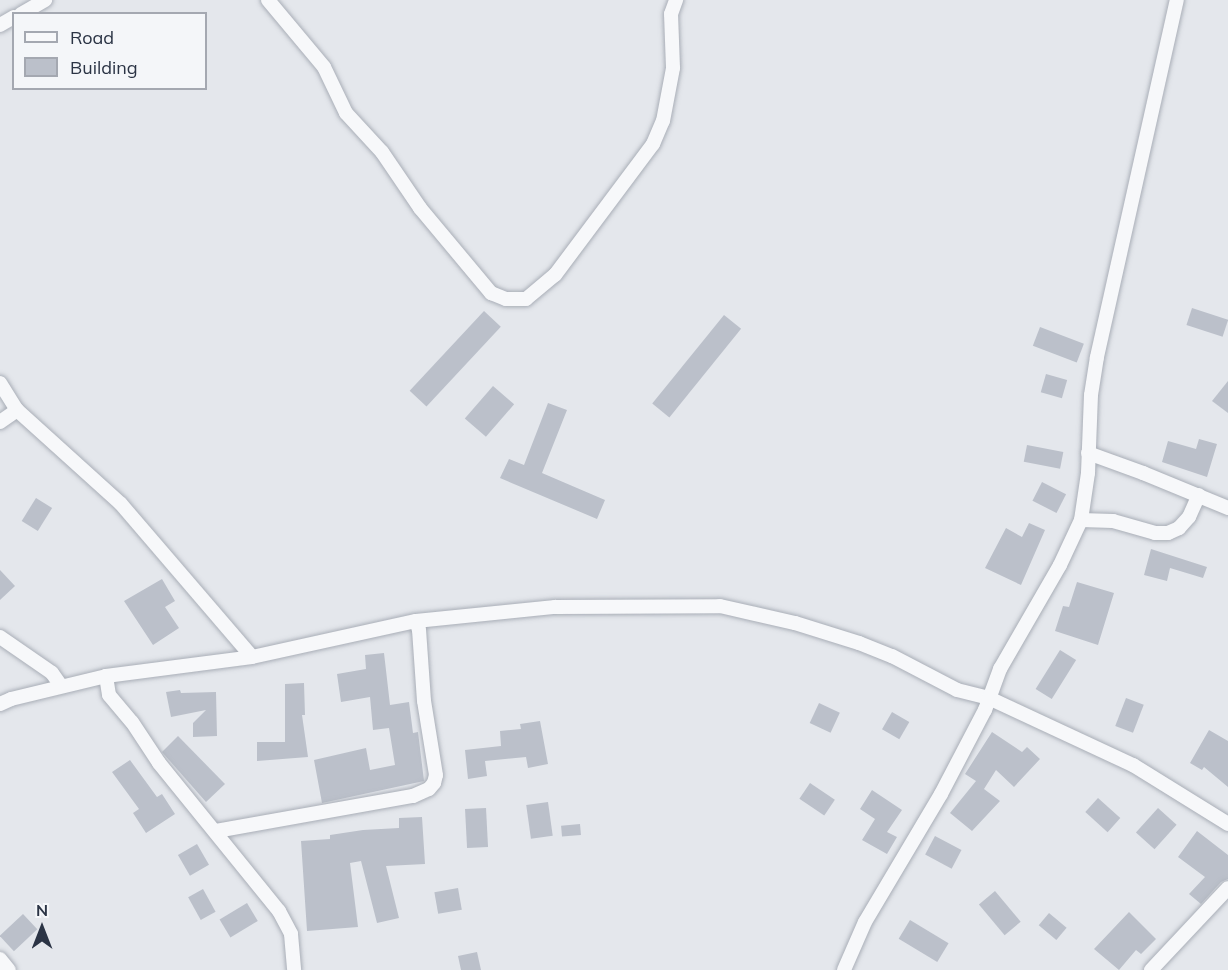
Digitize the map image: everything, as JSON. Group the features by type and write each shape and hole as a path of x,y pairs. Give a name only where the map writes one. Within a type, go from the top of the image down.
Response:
{"street":[{"path":"24,12 45,0"},
{"path":"268,0 324,67 346,113 382,152 420,208 490,293 506,299 525,299 555,275 653,144 663,121 673,68 671,14 676,0"},
{"path":"844,970 865,922 941,794 989,698 1000,669 1060,565 1081,520 1094,375 1107,304 1122,248 1148,120 1177,0"},
{"path":"0,382 17,410 121,504 252,657"},
{"path":"0,422 17,410"},
{"path":"1088,453 1228,508"},
{"path":"1081,520 1113,521 1155,533 1168,533 1179,528 1189,517 1199,495"},
{"path":"0,704 61,686 106,676 252,657 416,621 555,607 660,604 720,606 795,623 892,656 957,690 989,698 1133,765 1228,824"},
{"path":"216,831 412,796 429,789 436,775 423,701 419,630 416,621"},
{"path":"0,637 52,673 61,686"},
{"path":"106,676 109,695 132,722 159,763 216,831 287,924 294,948 294,970"},
{"path":"1151,970 1228,888"}],"building":[{"path":"1192,308 1228,320 1223,337 1186,325"},
{"path":"484,311 501,327 426,406 410,391"},
{"path":"724,315 741,329 669,417 652,404"},
{"path":"1040,327 1084,344 1077,363 1033,346"},
{"path":"1046,374 1067,380 1062,398 1041,392"},
{"path":"1228,381 1228,413 1212,401"},
{"path":"493,386 514,404 486,437 465,418"},
{"path":"548,403 567,410 542,473 605,500 597,519 500,478 509,459 524,465"},
{"path":"1199,439 1217,444 1207,477 1162,462 1168,441 1196,449"},
{"path":"1027,445 1063,452 1060,469 1024,462"},
{"path":"1042,482 1066,494 1057,513 1032,501"},
{"path":"36,498 52,508 38,531 22,521"},
{"path":"1029,523 1045,530 1021,585 985,568 1006,528 1022,537"},
{"path":"1151,549 1207,567 1203,578 1170,568 1167,581 1144,575"},
{"path":"0,570 15,586 0,600"},
{"path":"162,579 175,601 165,607 179,628 153,645 124,601"},
{"path":"1077,582 1114,593 1098,645 1055,631 1063,606 1069,607"},
{"path":"1060,650 1076,660 1052,699 1036,689"},
{"path":"384,653 390,705 409,702 413,733 418,732 424,781 322,803 314,760 366,748 370,770 395,765 389,728 373,730 370,697 341,702 337,674 366,669 365,655"},
{"path":"304,683 305,715 302,715 308,757 257,761 257,742 285,742 285,684"},
{"path":"180,690 181,693 216,692 217,736 193,737 193,723 206,710 171,717 166,692"},
{"path":"1126,698 1144,705 1133,733 1115,726"},
{"path":"819,703 840,713 831,733 810,723"},
{"path":"892,712 909,722 899,739 882,729"},
{"path":"540,721 548,764 528,768 526,757 485,761 487,776 468,779 465,750 501,746 500,731 521,729 520,724"},
{"path":"1209,730 1228,741 1228,787 1204,767 1202,770 1190,763"},
{"path":"992,732 1022,752 1027,747 1040,759 1014,787 996,770 984,789 1000,801 972,831 950,813 976,781 965,774"},
{"path":"178,736 225,784 206,802 162,752"},
{"path":"130,760 157,797 162,794 175,814 146,833 133,813 139,809 112,772"},
{"path":"810,783 835,800 824,816 799,799"},
{"path":"872,790 902,810 887,832 897,837 887,854 862,840 875,819 860,809"},
{"path":"1098,798 1120,818 1108,832 1085,812"},
{"path":"548,802 553,836 531,839 526,805"},
{"path":"486,808 488,847 467,848 465,809"},
{"path":"1158,808 1177,825 1154,849 1136,833"},
{"path":"422,817 425,864 386,866 399,918 377,923 361,861 350,863 358,927 307,931 301,841 330,839 330,835 363,830 399,828 399,818"},
{"path":"580,824 581,835 562,837 561,826"},
{"path":"1197,831 1228,855 1228,879 1221,882 1201,904 1189,894 1205,877 1178,857"},
{"path":"935,836 961,850 952,869 925,855"},
{"path":"197,844 209,865 190,876 178,855"},
{"path":"458,888 462,910 438,914 434,892"},
{"path":"203,889 216,912 201,920 188,897"},
{"path":"995,891 1021,922 1005,935 979,904"},
{"path":"247,903 258,921 230,937 220,919"},
{"path":"1129,912 1156,939 1141,954 1136,950 1119,970 1094,949"},
{"path":"1049,913 1067,928 1056,940 1039,925"},
{"path":"23,914 37,929 14,951 0,935"},
{"path":"910,920 949,943 937,962 899,939"},
{"path":"477,952 481,970 461,970 458,956"}]}
